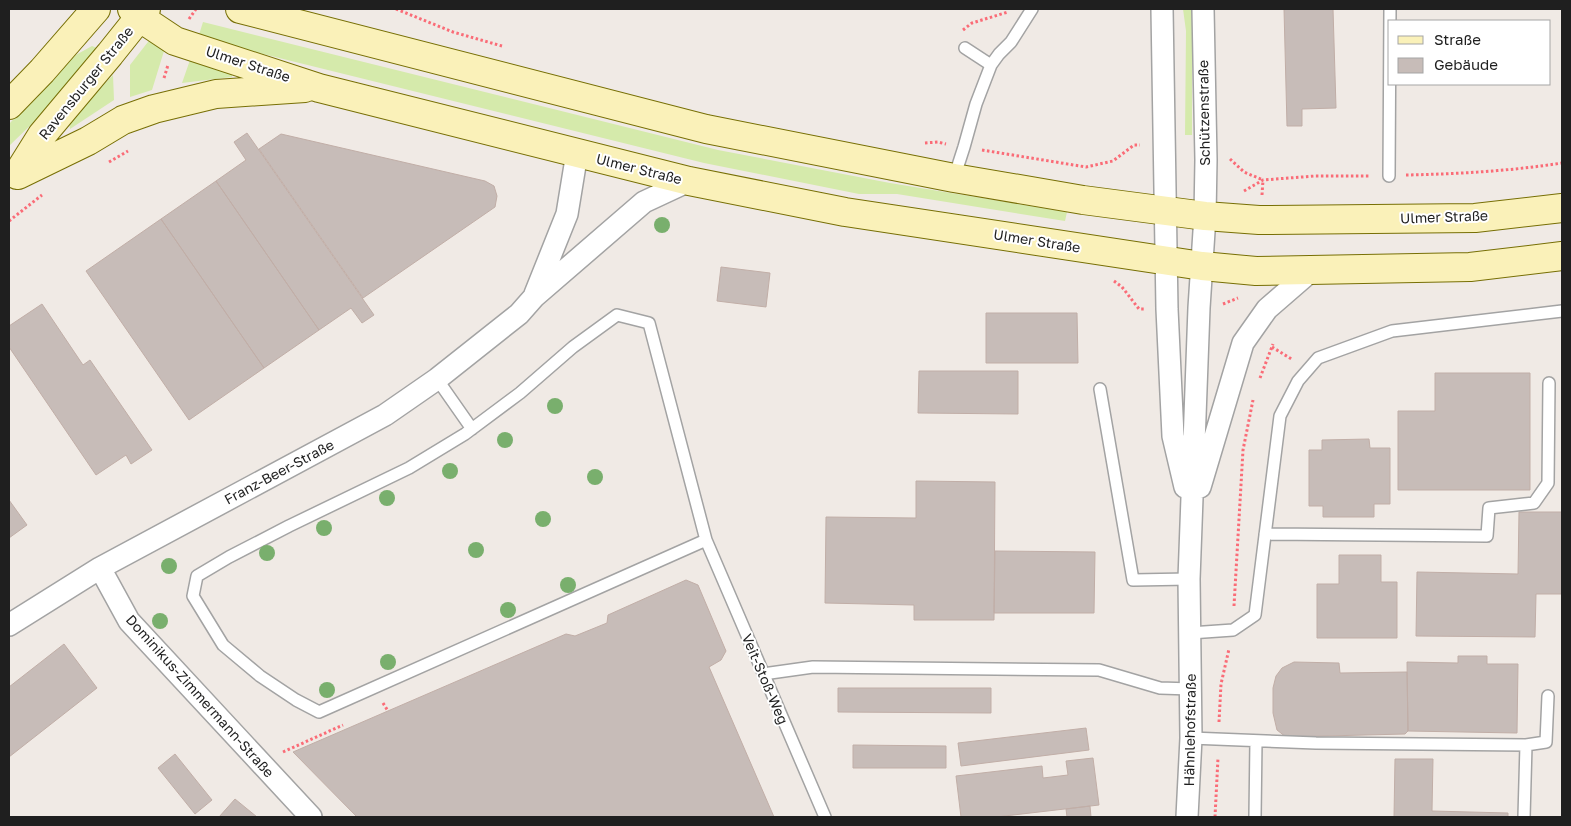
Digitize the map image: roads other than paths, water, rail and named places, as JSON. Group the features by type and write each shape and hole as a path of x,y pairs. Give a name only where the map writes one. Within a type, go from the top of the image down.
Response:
{"main road":[{"path":"9,104 42,71 96,9"},
{"name":"Ulmer Straße","path":"240,9 706,129 954,178 1083,200 1205,216 1259,220 1476,218 1562,208"},
{"path":"317,9 413,53"},
{"name":"Ulmer Straße","path":"139,12 175,41 319,88 688,181 845,212 1202,266 1256,271 1470,267 1562,256"},
{"name":"Ravensburger Straße","path":"13,179 42,135 110,54 139,12"},
{"path":"13,179 88,141 124,120 154,109 216,94 319,88"}],"street":[{"path":"1162,9 1166,260 1173,436 1191,516"},
{"name":"Schützenstraße","path":"1203,9 1205,216"},
{"name":"Franz-Beer-Straße","path":"534,297 567,214 578,153"},
{"name":"Franz-Beer-Straße","path":"9,625 100,568 385,416 437,379 519,314 534,297 644,202 688,181"},
{"path":"1190,638 1189,579 1198,308 1205,216"},
{"path":"1191,516 1243,344 1267,309 1312,270"},
{"name":"Dominikus-Zimmermann-Straße","path":"100,568 129,621 311,817"},
{"name":"Hähnlehofstraße","path":"1188,817 1191,738 1190,638"}],"lane":[{"path":"954,178 976,104 991,65 1011,42 1032,9"},
{"path":"965,48 991,65"},
{"path":"1389,176 1390,85"},
{"path":"1190,638 1233,630 1255,615 1280,416 1298,381 1318,358 1392,330 1562,311"},
{"name":"Veit-Stoß-Weg","path":"472,429 520,393 573,347 617,315 649,323 706,540 826,817"},
{"path":"437,379 472,429 409,468 289,526 197,576 193,596 223,645 260,676 296,700 319,712 706,540"},
{"path":"1265,534 1487,536 1489,508 1534,502 1548,483 1549,383"},
{"path":"1100,389 1134,580 1189,579"},
{"path":"763,674 812,667 1099,670 1160,688 1191,689"},
{"path":"1191,738 1256,741 1526,745 1546,742 1548,696"},
{"path":"1255,817 1256,741"},
{"path":"1524,817 1526,745"}]}
